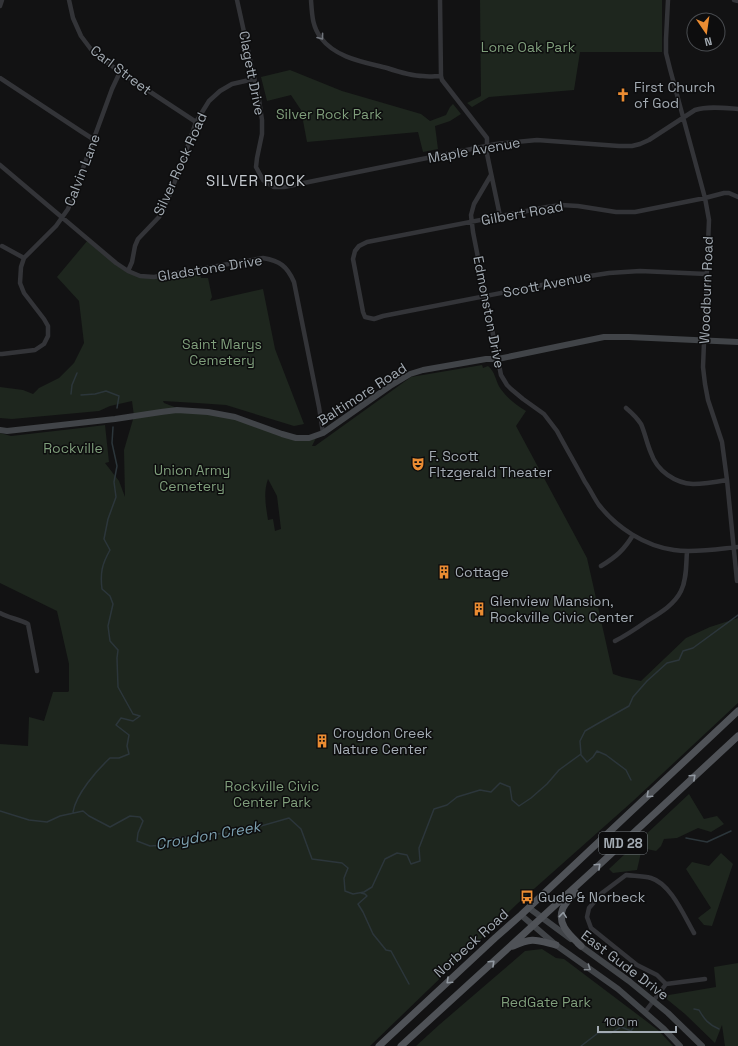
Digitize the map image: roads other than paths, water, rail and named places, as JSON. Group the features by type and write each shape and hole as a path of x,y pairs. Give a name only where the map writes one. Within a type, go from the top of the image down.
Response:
{"main road":[{"name":"Norbeck Road","path":"379,1046 495,938 521,916 738,711"},
{"name":"Norbeck Road","path":"401,1046 542,918 738,736"},
{"path":"581,946 565,930 562,924 562,919 564,907 584,879"},
{"path":"507,949 533,939 556,945"}],"street":[{"path":"0,6 2,0"},
{"name":"Carl Street","path":"69,0 73,18 81,36 93,52 120,72 196,122"},
{"name":"Clagett Drive","path":"237,0 262,120 262,134 256,167 263,180 274,187"},
{"path":"311,0 312,20 318,33 322,39 335,50 354,59 409,74 441,76"},
{"path":"440,0 442,80 487,138 491,174 500,216"},
{"name":"Woodburn Road","path":"668,0 666,53 705,198 709,220 704,340 705,384 708,400 722,442 736,547 737,581"},
{"path":"734,0 738,1"},
{"name":"Calvin Lane","path":"24,258 56,226 68,209 93,139 120,72"},
{"path":"0,78 93,139"},
{"name":"Silver Rock Road","path":"128,271 138,239 159,217 165,207 196,122 209,101 220,91 232,84 254,79"},
{"name":"Maple Avenue","path":"274,187 284,187 496,144 537,140 632,146 649,140 690,113 702,108 738,109"},
{"name":"Gladstone Drive","path":"0,165 116,263 128,271 140,276 154,277 263,258 274,260 285,267 290,273 294,282 323,433"},
{"name":"Edmonston Drive","path":"491,174 474,204 471,215 501,375 507,385 522,399 544,414 550,421 598,504 613,521 622,528 642,540 673,550 687,551 736,547"},
{"name":"Gilbert Road","path":"365,317 353,259 355,251 359,246 367,242 561,205 616,212 635,212 724,193 729,193 738,198"},
{"path":"0,354 35,350 44,344 48,336 48,326 24,294 20,283 21,267 24,258 2,246"},
{"name":"Scott Avenue","path":"365,317 374,319 609,272 640,271 707,274"},
{"name":"Baltimore Road","path":"0,430 7,431 115,419 177,410 208,412 235,417 296,438 309,438 323,433 390,386 410,374 430,369 498,358 604,337 738,342"},
{"path":"626,408 641,425 654,462 673,479 694,484 727,480"},
{"path":"601,566 620,554 633,534"},
{"path":"615,641 625,636 676,600 682,590 685,580 687,551"},
{"path":"0,613 28,624 37,671"},
{"path":"666,984 657,975 636,965 591,928 587,917 590,908 602,893 626,875 651,878 661,884 674,898 694,933"},
{"name":"East Gude Drive","path":"529,908 630,981 668,1013 702,1046"},
{"name":"East Gude Drive","path":"521,916 556,945 618,989 664,1029 680,1046"},
{"path":"645,1012 666,984 706,979"}],"waterway":[{"path":"71,394 72,385 77,373"},
{"path":"81,395 95,394 106,391 119,396 117,408"},
{"path":"73,812 78,798 83,790 105,763 110,758 119,758 129,754 127,746 129,735 116,725 121,718 133,721 140,716 133,714 118,687 118,650 110,641 108,626 113,604 110,596 102,589 101,583 102,569 110,550 104,539 108,519 116,497 114,482 117,466 112,443 113,427"},
{"name":"Croydon Creek","path":"0,811 29,820 47,822 60,816 83,811 89,816 110,827 130,816 140,817 143,821 138,833 137,841 150,846 166,845 173,838 203,836 247,830 289,818 301,829 312,859 342,863 348,868 344,878 345,891 353,894 364,892 372,887 385,859 397,853 407,855 411,864 420,861 419,848 434,809 447,805 457,797 480,790 491,792 500,783 510,787 512,800 519,806 547,784 559,770 581,754 580,741 585,731 629,706 633,697 647,681 667,663 679,660 683,651 693,648 738,615"},
{"path":"581,755 587,762 597,751 606,755 626,770 631,780"},
{"path":"686,838 707,842 731,831"},
{"path":"361,893 367,896 358,904 373,934 386,950 391,951 409,984"},
{"path":"694,1009 699,1010 712,1026 719,1029"},
{"path":"581,1046 598,1033 611,1033 621,1027 631,1031 638,1020"}],"place":[{"name":"First Church of God","path":"623,95"},
{"name":"F. Scott FItzgerald Theater","path":"418,464"},
{"name":"Cottage","path":"444,572"},
{"name":"Glenview Mansion, Rockville Civic Center","path":"479,609"},
{"name":"Croydon Creek Nature Center","path":"322,741"},
{"name":"Gude & Norbeck","path":"527,897"}],"district":[{"name":"SILVER ROCK","path":"256,180"}],"park label":[{"name":"Lone Oak Park","path":"528,47"},
{"name":"Silver Rock Park","path":"329,114"},
{"name":"Saint Marys Cemetery","path":"222,352"},
{"name":"Rockville","path":"73,448"},
{"name":"Union Army Cemetery","path":"192,478"},
{"name":"Rockville Civic Center Park","path":"272,794"},
{"name":"RedGate Park","path":"546,1002"}]}
